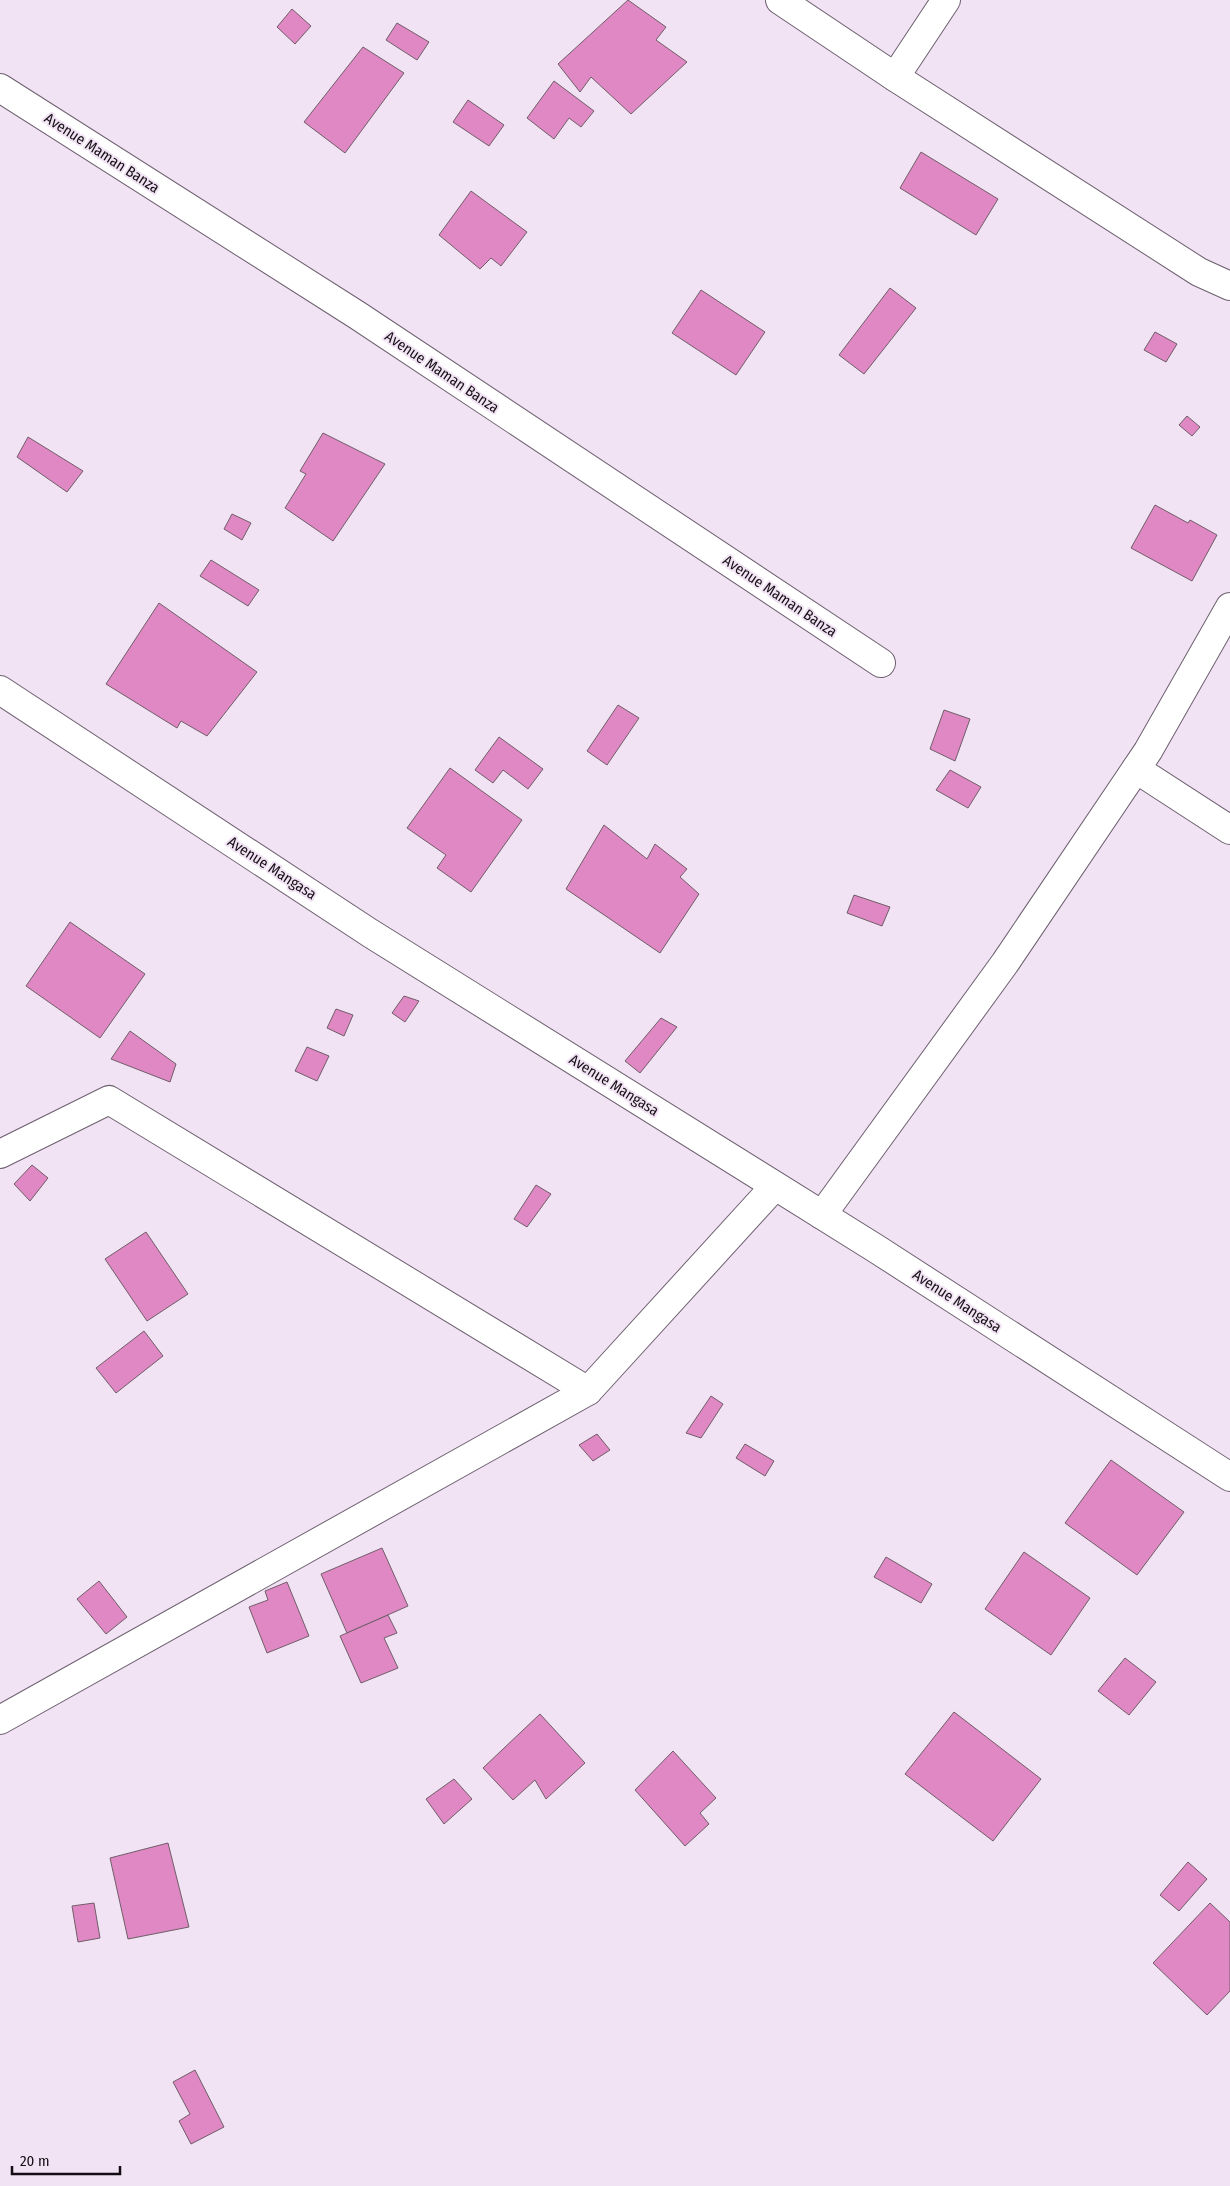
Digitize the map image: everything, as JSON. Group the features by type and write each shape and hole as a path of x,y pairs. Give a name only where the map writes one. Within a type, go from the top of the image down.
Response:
{"street":[{"path":"780,0 895,77 1199,272 1230,286"},
{"path":"895,77 946,0"},
{"name":"Avenue Maman Banza","path":"0,88 357,315 881,662"},
{"path":"822,1215 1005,963 1136,769 1230,607"},
{"name":"Avenue Mangasa","path":"0,690 370,933 822,1215 1230,1477"},
{"path":"1136,769 1230,830"},
{"path":"0,1154 109,1100 588,1390"},
{"path":"0,1720 588,1390 775,1186"}],"building":[{"path":"628,0 666,27 656,40 687,62 631,114 591,77 580,92 558,64"},
{"path":"292,9 311,26 295,44 277,27"},
{"path":"397,23 429,42 417,60 386,40"},
{"path":"363,47 404,73 345,153 304,122"},
{"path":"554,81 594,111 581,127 569,118 554,139 527,118"},
{"path":"468,100 504,125 489,146 453,122"},
{"path":"921,152 998,199 976,235 900,188"},
{"path":"471,191 527,232 501,266 491,258 480,269 439,235"},
{"path":"890,288 916,308 864,374 839,355"},
{"path":"701,290 765,332 736,375 672,333"},
{"path":"1155,332 1177,344 1166,362 1144,350"},
{"path":"1187,416 1200,427 1192,436 1179,425"},
{"path":"323,433 385,464 333,541 285,508 306,474 300,471"},
{"path":"28,437 83,471 67,492 17,457"},
{"path":"1155,505 1188,523 1190,520 1217,535 1192,581 1131,548"},
{"path":"232,514 251,523 242,540 224,529"},
{"path":"211,560 259,590 248,606 200,576"},
{"path":"159,603 257,672 207,736 181,721 177,728 106,684"},
{"path":"618,705 639,718 607,765 587,751"},
{"path":"944,710 970,719 955,761 930,749"},
{"path":"499,737 543,769 528,789 503,770 493,783 475,770"},
{"path":"450,768 522,820 471,892 437,868 446,855 407,828"},
{"path":"950,770 981,787 968,808 936,790"},
{"path":"604,825 647,859 655,844 687,869 680,877 699,894 660,953 566,889"},
{"path":"854,895 890,907 882,926 847,913"},
{"path":"70,922 145,974 100,1038 26,986"},
{"path":"404,996 419,1001 405,1022 392,1013"},
{"path":"336,1009 353,1015 344,1036 327,1028"},
{"path":"661,1018 677,1027 640,1073 625,1061"},
{"path":"130,1031 176,1064 170,1082 111,1059"},
{"path":"307,1047 329,1056 317,1081 295,1071"},
{"path":"32,1165 48,1178 30,1201 14,1184"},
{"path":"536,1185 551,1194 527,1227 514,1219"},
{"path":"146,1232 188,1294 147,1321 105,1259"},
{"path":"144,1331 163,1356 116,1393 96,1368"},
{"path":"711,1396 723,1404 701,1438 686,1433"},
{"path":"597,1434 610,1450 593,1461 579,1445"},
{"path":"745,1444 774,1461 765,1476 736,1458"},
{"path":"1111,1460 1184,1512 1137,1575 1065,1523"},
{"path":"382,1548 408,1606 347,1633 321,1574"},
{"path":"1024,1552 1090,1598 1051,1655 985,1609"},
{"path":"886,1557 932,1584 921,1603 874,1577"},
{"path":"99,1581 127,1617 106,1634 77,1599"},
{"path":"287,1582 309,1636 267,1653 249,1607 268,1600 265,1591"},
{"path":"388,1615 397,1633 384,1638 398,1668 361,1683 340,1636"},
{"path":"1125,1658 1156,1682 1129,1715 1098,1691"},
{"path":"954,1712 1041,1779 993,1841 905,1774"},
{"path":"540,1714 585,1763 546,1799 535,1780 513,1800 483,1768"},
{"path":"673,1751 716,1798 700,1813 709,1824 685,1846 635,1790"},
{"path":"454,1779 472,1799 444,1824 426,1799"},
{"path":"168,1843 189,1927 128,1939 110,1858"},
{"path":"1188,1862 1207,1879 1179,1911 1160,1895"},
{"path":"94,1903 100,1938 78,1942 72,1906"},
{"path":"1210,1903 1230,1922 1230,1991 1207,2015 1153,1963"},
{"path":"195,2070 224,2127 191,2144 179,2121 190,2114 173,2082"}]}
